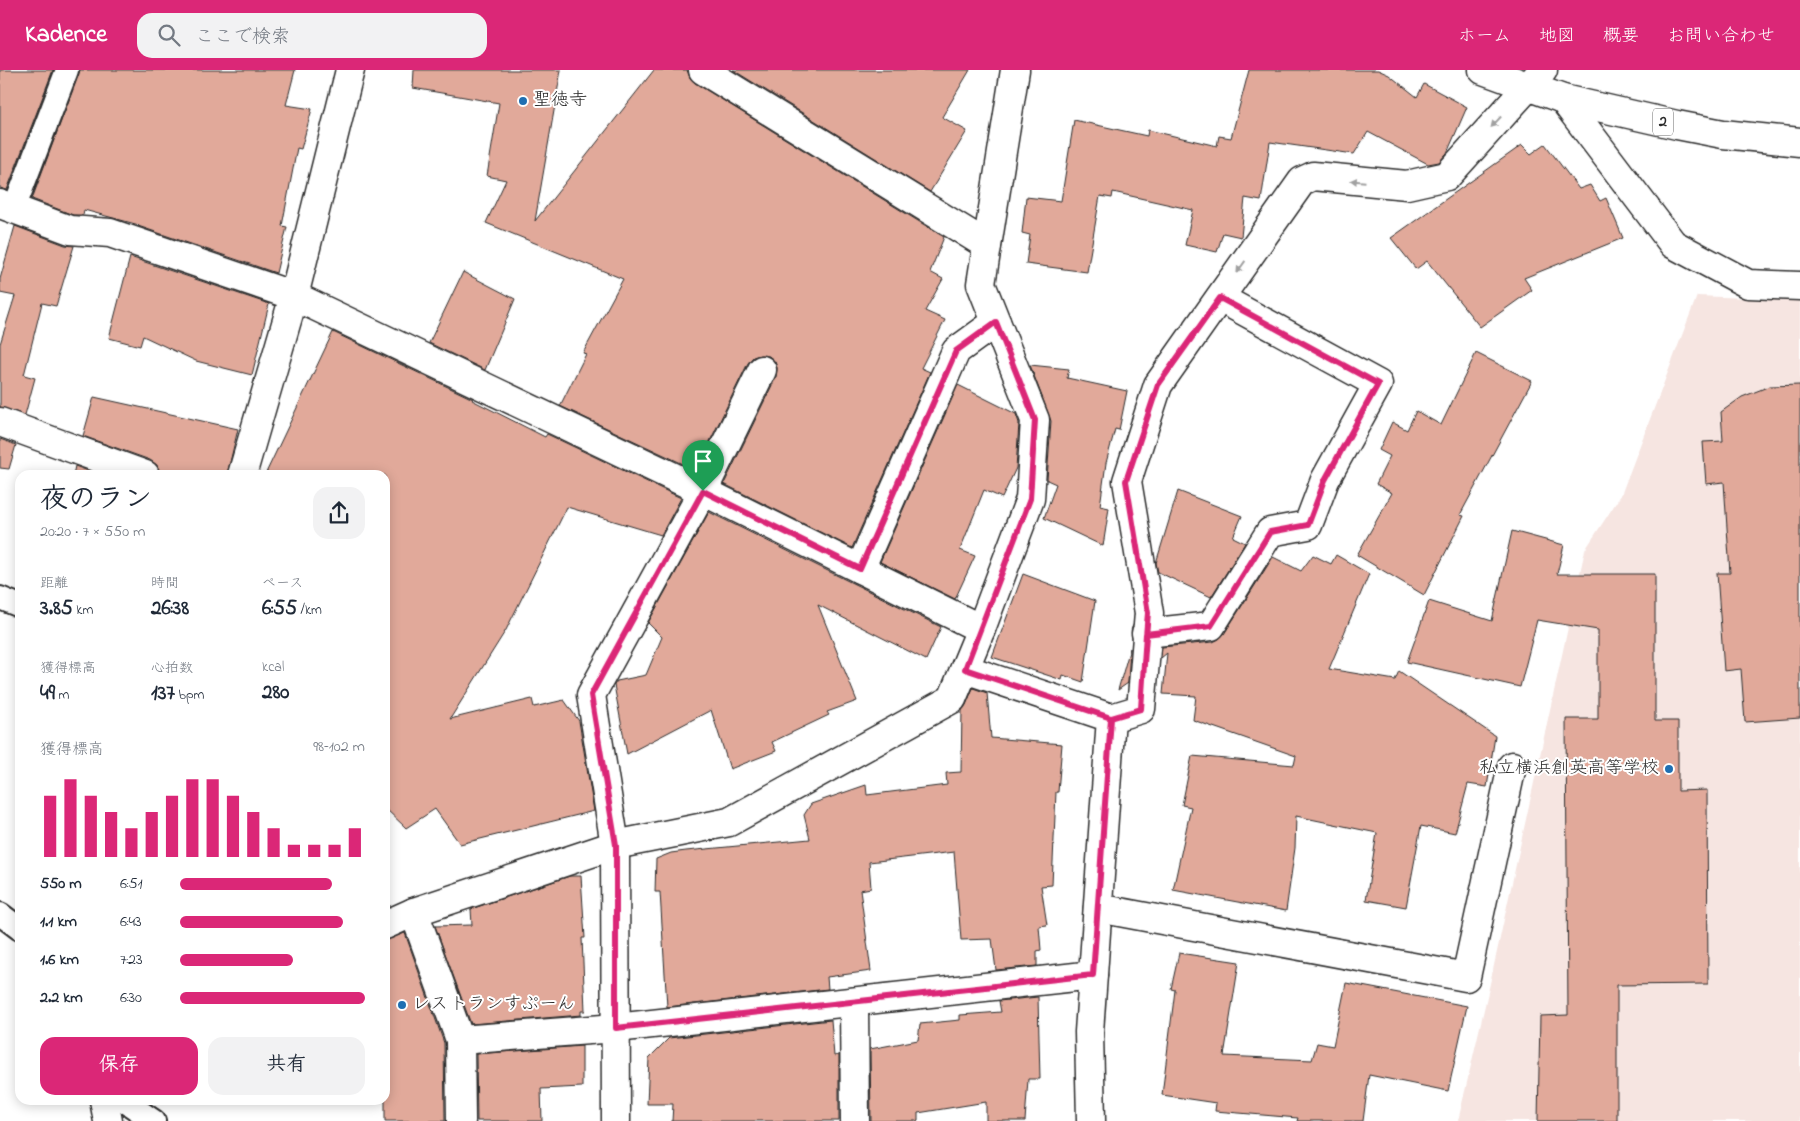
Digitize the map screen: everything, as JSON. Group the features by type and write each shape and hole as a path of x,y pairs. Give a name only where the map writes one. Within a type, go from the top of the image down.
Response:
{"street":[{"path":"243,470 294,296 350,70"},
{"path":"703,70 987,245"},
{"path":"390,923 414,912 616,845 729,822 952,699 981,629 1030,499 1035,420 980,284 1015,70"},
{"name":"2","path":"1483,70 1536,78 1563,99 1722,134 1800,142"},
{"path":"965,669 1111,718 1141,709 1148,613 1126,481 1158,385 1302,181 1313,176 1407,185 1446,176 1536,78"},
{"path":"1563,99 1673,244 1748,284 1800,286"},
{"path":"7,206 70,230 110,233 294,296 703,491 981,629"},
{"path":"1146,634 1211,626 1270,532 1308,525 1325,480 1378,384 1220,298"},
{"path":"860,569 956,351 996,322"},
{"path":"616,1121 616,845 591,695 703,491 762,370"},
{"path":"0,422 131,470"},
{"path":"1091,1121 1089,1032 1111,718"},
{"path":"1098,908 1466,977 1512,766"},
{"path":"414,912 460,1040 461,1121"},
{"path":"460,1040 616,1028 1093,975"},
{"path":"854,1002 855,1121"},
{"path":"105,1105 108,1121"}],"lane":[{"path":"7,206 67,70"},
{"path":"0,598 15,604"},
{"path":"0,914 15,925"},
{"path":"130,1105 154,1121"}],"shaded area":[{"name":"私立横浜創英高等学校","path":"1697,296 1800,300 1800,1121 1458,1121 1585,550 1621,495"}],"building":[{"path":"0,70 53,70 7,190 0,188"},
{"path":"80,70 295,70 286,105 312,109 301,149 297,148 282,226 287,227 276,273 139,225 84,210 83,215 73,215 32,199"},
{"path":"414,70 561,70 535,221 654,70 687,70 690,78 695,83 944,237 930,272 943,279 925,311 945,320 921,368 930,372 852,548 724,484 776,377 777,368 775,362 769,356 760,355 753,357 748,363 696,470 560,406 586,354 583,353 623,279 486,223 506,180 487,176 499,103 413,88"},
{"path":"733,70 970,70 942,117 967,131 930,192"},
{"path":"1249,70 1378,70 1389,75 1417,97 1424,84 1467,107 1447,153 1439,162 1428,164 1368,132 1354,154 1270,142 1261,201 1245,198 1241,237 1223,233 1217,252 1185,245 1193,210 1113,192 1112,198 1100,196 1087,272 1026,264 1030,235 1022,233 1026,197 1061,201 1074,120 1147,136 1148,130 1217,146 1219,136 1231,138"},
{"path":"1545,144 1579,189 1590,185 1600,201 1606,198 1623,238 1524,278 1532,290 1480,327 1427,261 1416,269 1391,238 1522,145 1531,154"},
{"path":"15,226 65,245 74,246 56,306 42,303 24,375 35,378 25,415 0,407 0,344 15,296 0,293 0,279"},
{"path":"130,257 269,304 252,375 196,361 143,336 140,346 109,338"},
{"path":"463,272 515,299 485,370 429,343"},
{"path":"333,332 473,399 545,437 547,434 681,498 661,535 567,507 506,630 450,719 532,699 534,707 564,700 579,721 594,811 460,844 435,809 406,828 390,813 390,470 267,470"},
{"path":"1476,353 1532,381 1460,515 1464,516 1424,595 1357,555 1392,493 1376,484 1390,456 1379,450 1392,422 1407,430 1416,411 1441,425"},
{"path":"1030,365 1069,369 1067,378 1127,391 1119,430 1115,429 1106,463 1100,506 1109,508 1103,546 1044,518 1056,484 1047,480 1051,421"},
{"path":"958,385 1016,414 1019,423 1016,468 1002,498 984,490 960,550 975,556 955,599 880,562"},
{"path":"1800,385 1800,718 1745,722 1741,669 1724,671 1717,573 1730,573 1724,482 1706,484 1703,442 1723,441 1721,412 1742,397 1770,386"},
{"path":"94,397 238,429 228,470 158,470 157,465 150,460 83,436"},
{"path":"0,439 16,445 9,469 0,468"},
{"path":"75,466 86,470 74,470"},
{"path":"1178,491 1242,516 1233,537 1245,543 1211,597 1158,572 1156,563"},
{"path":"709,512 941,627 926,660 818,605 857,701 827,712 829,715 772,742 776,751 730,769 711,710 627,754 614,685 617,681 646,675 662,637 648,623"},
{"path":"1512,531 1564,545 1557,574 1655,574 1655,721 1678,721 1678,791 1707,790 1708,984 1617,985 1617,1121 1538,1121 1540,1016 1568,1015 1566,719 1598,719 1598,630 1537,620 1520,687 1407,662 1429,601 1492,621"},
{"path":"1313,555 1331,564 1336,555 1369,574 1329,669 1395,680 1399,671 1495,736 1487,787 1468,784 1455,833 1421,826 1406,907 1366,900 1377,833 1296,816 1295,848 1286,911 1173,890 1191,807 1182,805 1192,756 1294,765 1296,756 1193,720 1196,696 1163,694 1167,653 1161,658 1162,647 1213,642 1219,639 1273,557 1301,571"},
{"path":"1023,574 1095,601 1083,682 1063,675 1062,680 992,657"},
{"path":"1130,648 1128,683 1118,690"},
{"path":"973,688 987,693 991,738 1062,744 1058,792 1056,792 1052,885 1041,886 1047,925 1039,926 1041,950 1037,951 1037,966 996,970 992,939 961,940 954,852 869,862 871,888 860,890 871,971 827,977 828,989 667,1007 660,892 655,892 656,859 671,853 686,851 810,839 804,815 811,804 866,785 867,795 947,785 946,773 961,772 962,710"},
{"path":"570,876 581,876 585,938 582,938 585,1011 581,1011 581,1015 471,1024 435,926 472,925 471,909"},
{"path":"405,933 444,1043 445,1121 385,1121 385,1105 390,1105 390,938"},
{"path":"1179,953 1239,962 1224,1056 1312,1060 1317,1043 1333,1046 1346,983 1467,1006 1448,1091 1369,1075 1363,1121 1297,1121 1298,1118 1215,1111 1216,1103 1162,1095 1175,990 1171,989"},
{"path":"1038,997 1040,1079 1028,1079 1025,1121 986,1121 986,1102 918,1113 918,1121 871,1121 870,1049 918,1040 920,1024 960,1020 960,1015 1001,1012 999,1001"},
{"path":"831,1020 834,1056 839,1055 839,1121 672,1121 673,1104 647,1104 649,1058 669,1038"},
{"path":"582,1046 582,1087 541,1089 542,1121 477,1121 476,1054"}],"place":[{"name":"聖徳寺","path":"523,101"},
{"name":"私立横浜創英高等学校","path":"1669,769"},
{"name":"レストランすぷーん","path":"402,1005"}],"route":[{"path":"703,491 591,695 616,845 616,1028 1093,975 1111,718 1141,709 1146,634 1211,626 1270,532 1308,525 1325,480 1378,384 1220,298 1158,385 1126,481 1148,613 1146,634 1144,671 1141,709 1111,718 965,669 1030,499 1035,420 996,322 956,351 860,569 703,491"}]}
